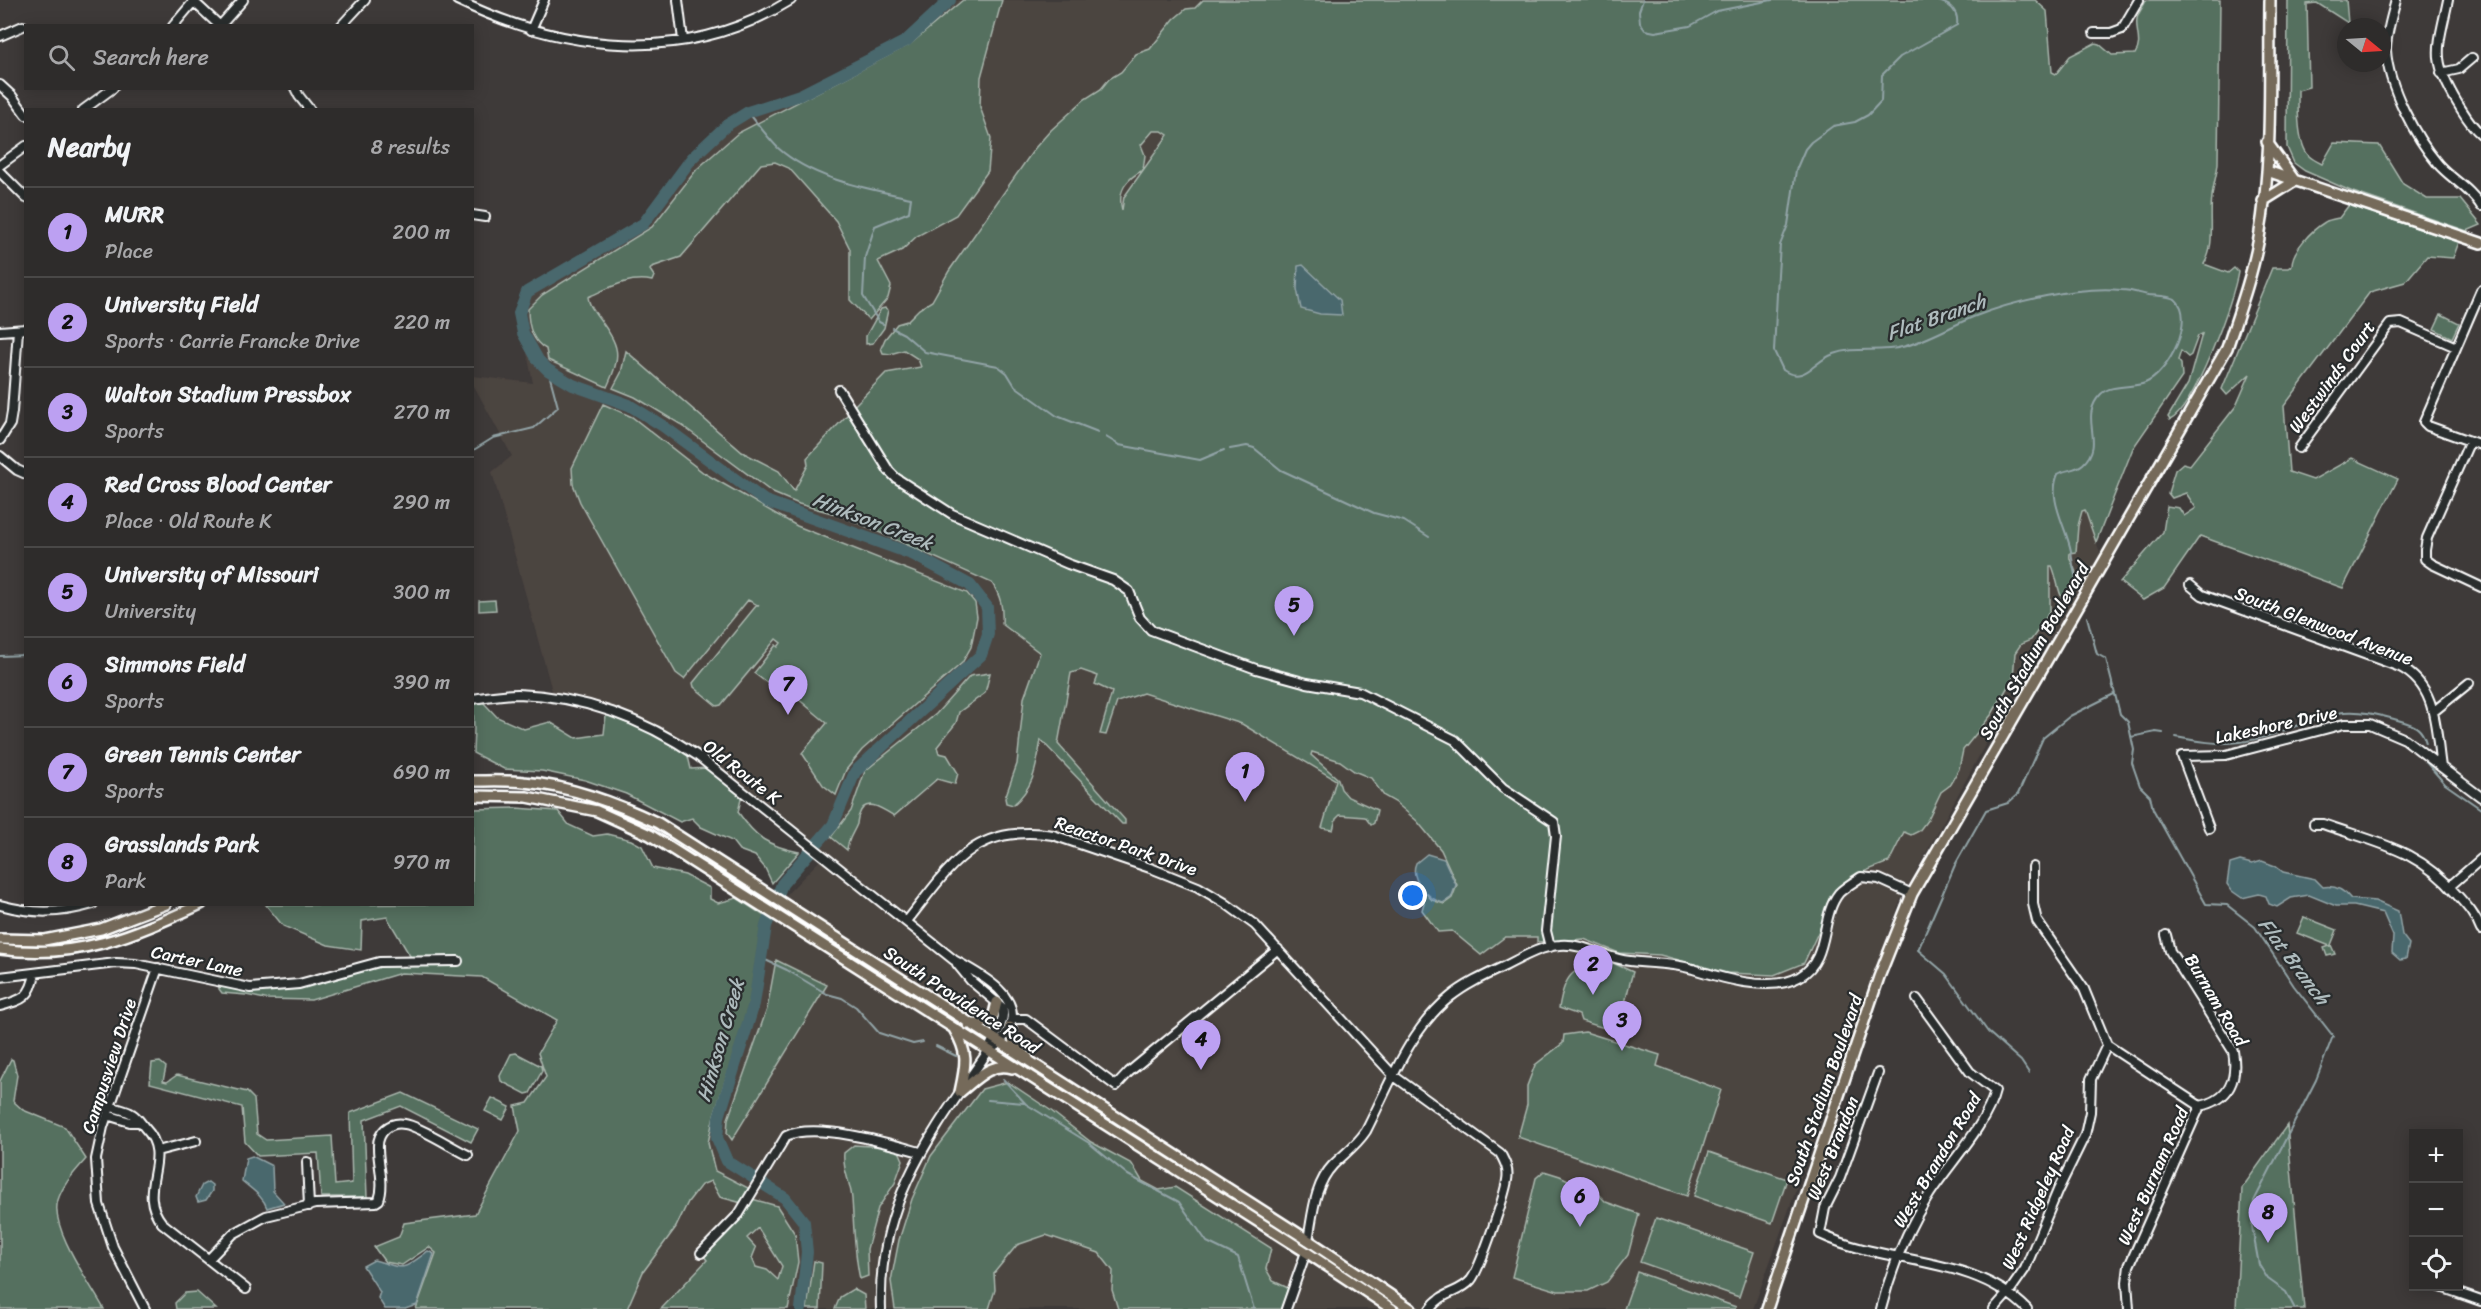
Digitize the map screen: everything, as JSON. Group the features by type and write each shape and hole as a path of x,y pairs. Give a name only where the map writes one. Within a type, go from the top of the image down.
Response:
{"main road":[{"name":"South Stadium Boulevard","path":"1767,1309 1879,977 1912,894 2227,348 2254,259 2267,171 2270,0"},
{"path":"2267,142 2295,181"},
{"path":"2267,171 2481,243"},
{"path":"2263,201 2295,181"},
{"name":"South Providence Road","path":"474,781 524,782 578,791 626,808 658,823 996,1042 1308,1240 1411,1309"},
{"name":"South Providence Road","path":"474,796 527,797 597,811 651,835 1392,1309"},
{"path":"0,939 44,940 101,929 161,906"},
{"path":"0,949 18,952 77,951 130,936 197,906"},
{"path":"968,1024 990,1021 997,1002"},
{"path":"1011,1023 1014,1043 1026,1054 1032,1065"},
{"path":"952,1027 965,1053 966,1062 960,1092"},
{"path":"960,1092 980,1076 998,1066 1021,1070"}],"street":[{"path":"222,24 243,0"},
{"path":"344,24 365,0"},
{"path":"457,0 495,18 531,30 571,40 613,44 652,44 683,40 726,30 773,11 791,0"},
{"path":"531,30 544,0"},
{"path":"678,0 683,40"},
{"path":"2094,33 2111,33 2122,29 2139,0"},
{"path":"2396,0 2386,51 2393,86 2428,151 2481,206"},
{"path":"2448,0 2438,57 2441,73 2474,128 2481,134"},
{"path":"175,24 193,1 218,24"},
{"path":"0,36 23,26"},
{"path":"2441,73 2459,69 2472,58"},
{"path":"0,85 24,112"},
{"path":"86,108 110,90"},
{"path":"297,90 308,108"},
{"path":"0,165 24,147"},
{"path":"0,172 24,196"},
{"path":"474,215 485,217"},
{"path":"2481,290 2424,422 2428,426 2481,445"},
{"name":"Westwinds Court","path":"2299,448 2390,324 2401,323 2456,347"},
{"path":"0,331 22,330 10,424 0,440"},
{"path":"839,390 889,471 896,478 952,514 1068,564 1113,580 1129,591 1140,618 1151,630 1278,676 1360,692 1455,740 1464,747 1503,788 1554,822 1556,836 1546,931 1550,947"},
{"path":"2470,441 2427,538 2424,550 2426,559 2432,564 2481,587"},
{"path":"0,456 11,466 24,473"},
{"name":"South Glenwood Avenue","path":"2190,585 2202,595 2412,673 2428,693 2441,767"},
{"path":"2433,712 2469,683"},
{"name":"Old Route K","path":"474,699 517,694 554,698 626,716 670,737 698,756 954,960 975,971 1010,1002 1011,1023"},
{"name":"Lakeshore Drive","path":"2209,828 2182,756 2226,754 2344,724 2370,724 2404,739 2441,767"},
{"path":"2441,767 2481,797"},
{"path":"2314,824 2323,824 2407,853 2426,864 2450,886 2470,910 2481,930"},
{"name":"Reactor Park Drive","path":"907,921 950,867 968,851 987,839 1009,833 1031,832 1053,835 1198,887 1255,925 1394,1076 1500,1153 1506,1165 1508,1178 1503,1198 1480,1263 1471,1280 1437,1299 1430,1309"},
{"path":"2450,886 2481,859"},
{"path":"2033,867 2033,904 2037,921 2090,998 2107,1045 2200,1106"},
{"path":"1308,1240 1320,1183 1333,1166 1355,1147 1366,1131 1421,1028 1449,998 1490,973 1529,954 1560,945 1582,947 1629,961 1673,963 1722,978 1753,983 1779,983 1798,977 1812,968 1821,951 1829,915 1839,894 1861,877 1879,879 1912,894"},
{"path":"0,906 27,912 50,912 82,906"},
{"name":"Burnam Road","path":"2166,935 2170,951 2233,1051 2236,1065 2234,1080"},
{"name":"South Providence Road","path":"1011,1023 1026,1019 1116,1086 1130,1071 1278,949"},
{"name":"Old Route K","path":"954,960 970,981 997,1002"},
{"name":"Carter Lane","path":"0,977 75,966 116,963 158,968 250,988 299,984 379,962 458,962"},
{"name":"Campusview Drive","path":"145,1309 113,1247 99,1203 96,1158 107,1115 158,968"},
{"path":"0,1006 21,1000 29,993 35,973"},
{"name":"West Brandon Road","path":"1898,1257 1920,1210 1977,1127 1995,1091 1970,1072 1917,999"},
{"path":"996,1042 1003,1019 1002,1007 997,1002"},
{"path":"881,1309 880,1282 887,1239 900,1196 920,1152 989,1050 1011,1023"},
{"name":"West Ridgeley Road","path":"1994,1309 2025,1269 2058,1190 2085,1136 2090,1112 2091,1079 2107,1045"},
{"name":"West Brandon","path":"1878,1073 1840,1178 1825,1208 1820,1234 1898,1257"},
{"name":"West Burnam Road","path":"2129,1309 2127,1282 2129,1266 2200,1106 2221,1098 2234,1080"},
{"path":"110,1106 133,1115 151,1134 157,1151 151,1192 155,1213 162,1223 246,1290"},
{"path":"107,1115 130,1122 140,1122"},
{"path":"209,1259 232,1234 266,1216 328,1203 372,1203 379,1200 381,1191 378,1142 382,1131 388,1126 406,1124 468,1155"},
{"path":"701,1253 745,1206 786,1136 805,1131 846,1135 920,1152"},
{"path":"157,1151 196,1141"},
{"path":"307,1162 309,1206"},
{"path":"1286,1309 1306,1252"},
{"path":"1881,1309 1898,1257 1926,1261 1976,1276 2009,1292 2028,1309"},
{"path":"2449,1291 2481,1302"}],"shaded area":[{"path":"950,0 1691,0 2079,496 2103,560 2014,692 1901,899 1753,1309 432,1309 751,931 824,856 698,756 626,716 554,698 492,472 512,456 474,386 474,376 533,383 519,313 527,292 643,224 692,158 727,125 748,112 800,95 906,41"}],"green space":[{"path":"963,0 1002,0 981,77 980,107 991,138 988,171 956,215 917,236 902,250 878,261 891,286 888,298 869,320 850,300 850,249 836,221 789,168 775,162 761,164 681,257 652,267 650,270 654,276 652,281 627,281 588,297 589,303 615,344 617,358 607,387 548,360 546,349 537,342 531,332 528,315 528,309 542,295 652,227 697,169 738,133 909,45"},
{"path":"1203,0 2035,0 2047,11 2052,72 2056,74 2070,56 2095,43 2112,55 2135,54 2139,41 2137,19 2146,0 2220,0 2218,163 2211,205 2210,248 2204,264 2228,273 2234,268 2238,272 2212,352 2190,396 2180,412 2170,420 2168,417 2188,384 2202,334 2198,336 2191,355 2188,357 2181,351 2178,360 2181,364 2182,377 2133,448 2096,542 2085,510 2082,511 2076,552 2070,553 2070,560 2076,572 2076,581 2067,601 2063,600 2059,592 2054,570 2050,566 2050,609 2031,640 2021,644 2015,653 2013,678 1992,714 1963,750 1959,769 1949,786 1941,792 1928,819 1919,831 1911,835 1904,832 1889,862 1850,877 1827,913 1804,963 1774,975 1727,973 1660,955 1619,953 1584,939 1537,942 1537,937 1505,937 1481,955 1452,931 1438,932 1422,910 1424,903 1411,888 1414,882 1432,900 1444,904 1452,898 1457,885 1441,850 1417,821 1395,802 1384,796 1371,778 1354,771 1340,761 1312,752 1311,755 1338,779 1341,789 1348,797 1377,810 1374,823 1371,825 1365,817 1340,815 1336,819 1333,830 1322,828 1336,780 1242,724 1143,693 1117,702 1106,735 1100,734 1112,692 1095,684 1098,676 1081,670 1071,673 1058,744 1125,820 1125,824 1122,824 1041,740 1036,767 1026,791 1013,805 1006,803 1005,798 1017,764 1024,698 1040,653 1002,624 1001,602 992,583 843,516 799,504 773,493 680,424 635,397 613,388 621,373 626,351 742,452 779,471 794,491 808,465 807,458 847,415 850,415 850,410 886,373 921,367 918,359 904,350 890,354 883,353 881,348 885,339 897,324 907,321 919,309 932,301 949,271 1035,148 1085,99 1121,72 1136,54 1150,49 1174,19 1186,9 1195,8","holes":["1153,131 1162,131 1168,135 1124,197 1122,210 1121,197 1124,186 1143,170 1145,155 1141,145"]},
{"path":"2288,0 2346,0 2348,18 2340,18 2317,3 2307,4 2309,87 2298,90 2300,134 2305,150 2309,156 2322,164 2334,143 2379,145 2403,184 2427,199 2460,199 2481,225 2467,231 2353,192 2305,171 2294,163 2287,147"},
{"path":"2349,205 2459,242 2453,258 2427,256 2405,282 2370,292 2284,406 2289,472 2313,480 2352,458 2398,479 2343,588 2200,536 2164,588 2143,600 2120,582 2163,532 2167,506 2179,508 2184,516 2196,508 2186,493 2172,498 2168,493 2175,470 2183,463 2190,465 2236,406 2250,374 2227,395 2222,389 2272,268 2288,268 2292,265 2295,253 2309,235 2325,222 2339,218"},
{"path":"881,309 888,310 884,328 873,343 866,344 866,336"},
{"path":"2441,314 2459,323 2452,338 2434,329"},
{"path":"603,404 632,417 704,473 797,526 967,593 975,603 977,617 971,647 962,663 862,750 846,770 836,795 823,785 802,753 827,723 773,678 766,682 754,673 776,645 778,647 781,643 776,639 721,705 717,706 694,687 693,683 756,606 759,606 748,600 684,679 676,673 580,502 573,484 572,468"},
{"path":"495,600 496,610 479,611 479,601"},
{"path":"990,673 985,693 959,712 956,723 937,747 939,753 947,755 958,773 955,784 937,779 894,816 875,806 865,806 847,850 831,837 851,811 865,771 936,714 970,676"},
{"path":"483,702 497,717 524,729 550,722 576,738 604,734 606,715 648,729 687,752 691,769 708,768 742,795 738,812 764,840 799,852 772,883 765,868 755,856 739,850 732,841 701,827 692,818 680,822 626,794 585,780 542,771 504,769 474,754 474,703"},
{"path":"516,808 558,811 569,825 593,836 607,834 631,840 642,846 653,868 685,875 710,888 710,899 718,903 737,898 766,917 751,1001 714,1115 708,1143 715,1171 750,1189 742,1203 720,1197 711,1181 701,1185 688,1202 676,1227 643,1272 627,1309 416,1309 436,1253 429,1247 402,1265 385,1262 374,1247 399,1237 404,1223 475,1214 520,1131 515,1106 528,1103 546,1077 538,1053 557,1020 482,977 401,973 311,1000 265,999 222,993 219,989 219,985 251,992 302,987 377,966 413,961 387,917 362,921 361,950 328,945 283,926 267,906 474,906 474,809"},
{"path":"2304,917 2337,930 2331,945 2335,954 2327,956 2324,948 2330,946 2297,933"},
{"path":"776,960 827,985 732,1140 727,1133 728,1119 767,1009"},
{"path":"1603,962 1613,963 1633,972 1619,1026 1611,1030 1581,1021 1579,1015 1559,1008 1563,988 1571,975 1583,967"},
{"path":"1585,1032 1660,1055 1657,1066 1721,1090 1687,1196 1518,1137 1527,1105 1527,1086 1535,1065 1563,1043 1564,1035"},
{"path":"516,1053 541,1066 542,1071 530,1093 526,1094 501,1081 500,1076 511,1054"},
{"path":"11,1059 17,1075 13,1101 23,1110 65,1127 86,1159 63,1189 58,1200 57,1211 65,1240 104,1309 0,1309 0,1081"},
{"path":"160,1062 166,1067 163,1081 167,1082 177,1075 247,1092 254,1099 257,1134 266,1140 332,1136 335,1185 352,1183 350,1113 403,1093 478,1129 471,1142 401,1106 364,1120 367,1197 321,1197 318,1153 258,1156 245,1142 242,1107 150,1083 152,1063"},
{"path":"1008,1082 1050,1110 1091,1142 1132,1164 1142,1181 1159,1190 1175,1187 1271,1248 1266,1269 1273,1281 1288,1288 1281,1309 1118,1309 1112,1290 1113,1271 1099,1253 1046,1235 1017,1245 994,1273 995,1290 989,1309 895,1309 891,1281 899,1240 912,1199 931,1156 982,1089"},
{"path":"492,1098 510,1107 503,1120 485,1111"},
{"path":"2287,1125 2304,1309 2236,1309 2242,1188"},
{"path":"854,1145 886,1147 899,1151 903,1160 895,1183 878,1208 867,1249 868,1276 860,1279 855,1249 851,1193 844,1159 844,1153"},
{"path":"1709,1152 1787,1179 1772,1223 1694,1196"},
{"path":"1544,1171 1560,1176 1599,1195 1606,1202 1639,1214 1628,1255 1607,1282 1588,1291 1558,1291 1512,1277 1536,1178"},
{"path":"752,1199 777,1206 795,1234 798,1262 788,1309 661,1309 707,1260 702,1254 743,1215","holes":["758,1228 782,1266 778,1280 767,1270 756,1267 752,1258 756,1248 747,1238"]},
{"path":"1656,1218 1754,1252 1739,1297 1640,1262"},
{"path":"814,1261 822,1263 820,1309 807,1309"},
{"path":"1637,1272 1736,1307 1735,1309 1624,1309"},
{"path":"853,1289 864,1295 865,1309 835,1309 840,1297"},
{"path":"197,1292 216,1309 176,1309 175,1303 185,1293"}],"water":[{"path":"1303,265 1340,300 1342,315 1320,314 1301,309 1297,289 1298,266"},
{"path":"1427,854 1444,859 1456,885 1451,898 1443,903 1431,897 1421,888 1415,875 1416,863"},
{"path":"2240,861 2252,864 2262,861 2283,872 2315,879 2323,887 2339,889 2351,899 2375,901 2398,911 2402,935 2409,944 2406,959 2400,960 2392,953 2393,936 2383,913 2354,906 2336,906 2309,895 2291,898 2277,907 2269,904 2266,896 2259,894 2242,898 2227,884 2230,864"},
{"path":"252,1156 272,1166 273,1191 284,1203 267,1208 260,1196 242,1181 246,1158"},
{"path":"208,1182 212,1185 212,1191 206,1200 198,1202 196,1197 202,1185"},
{"path":"428,1251 434,1254 417,1305 405,1309 385,1309 378,1298 380,1292 363,1266 374,1260 402,1267 413,1263"}],"waterway":[{"name":"Hinkson Creek","path":"801,1309 807,1252 804,1222 785,1198 727,1161 717,1138 719,1117 754,1004 766,926 782,884 833,825 855,772 981,655 988,634 987,607 970,585 912,554 765,501 663,426 629,405 573,385 548,370 538,360 523,333 519,313 527,292 643,224 692,158 727,125 748,112 800,95 906,41 950,0"},
{"name":"Flat Branch","path":"1643,0 1639,11 1640,23 1645,30 1655,32 1690,26 1717,11 1772,0"},
{"name":"Flat Branch","path":"1935,0 1952,8 1956,15 1957,25 1900,57 1882,75 1881,101 1868,115 1855,122 1833,126 1805,149 1796,170 1788,225 1780,245 1774,351 1783,370 1797,375 1834,354 1850,350 1885,350 1902,347 1973,317 2026,300 2104,289 2128,290 2175,299 2181,308 2183,319 2181,332 2177,345 2162,369 2154,378 2145,383 2116,387 2101,394 2091,412 2093,447 2090,456 2080,466 2058,474 2055,483 2056,503 2069,542 2078,584"},
{"path":"748,112 778,148 808,168 841,181 911,198 909,212 875,226 865,257 863,296 879,322 883,324"},
{"path":"892,328 904,334 925,352 998,366 1007,373 1015,386 1057,416 1098,432"},
{"path":"474,450 493,438 534,428 558,407 548,370"},
{"path":"1106,437 1119,445 1200,460 1224,450"},
{"path":"1230,449 1247,446 1254,448 1281,470 1374,513 1404,521 1429,537"},
{"name":"Flat Branch","path":"2087,617 2097,654 2106,659 2120,714 2128,722 2134,750 2132,763 2140,786 2150,796 2153,809 2206,904 2227,905 2255,927 2294,986 2333,1036 2316,1080 2254,1201 2252,1227 2259,1265 2268,1279 2286,1292 2295,1309"},
{"path":"0,656 24,655"},
{"path":"2029,1073 2021,1061 1988,1032 1946,974 1918,950 1955,865 1986,810 2008,803 2018,794 2043,738 2070,716 2114,694"},
{"path":"2176,737 2215,743 2240,742 2265,737 2337,713 2361,712 2410,724 2420,731 2426,743"},
{"path":"2131,737 2156,732 2163,733"},
{"path":"2425,761 2445,784 2481,809"},
{"path":"761,958 787,970 827,994 842,998 856,1007 879,1033 913,1044 923,1042"},
{"path":"936,1046 956,1056"},
{"path":"1003,1079 1026,1104 1089,1143 1128,1175 1179,1202 1207,1242 1238,1257 1254,1309"},
{"path":"988,1100 1024,1103"}],"place":[{"name":"University of Missouri","path":"1294,636"},
{"name":"Green Tennis Center","path":"788,715"},
{"name":"MURR","path":"1245,802"},
{"name":"University Field","path":"1593,995"},
{"name":"Walton Stadium Pressbox","path":"1622,1051"},
{"name":"Red Cross Blood Center","path":"1201,1070"},
{"name":"Simmons Field","path":"1580,1227"},
{"name":"Grasslands Park","path":"2268,1243"}]}
